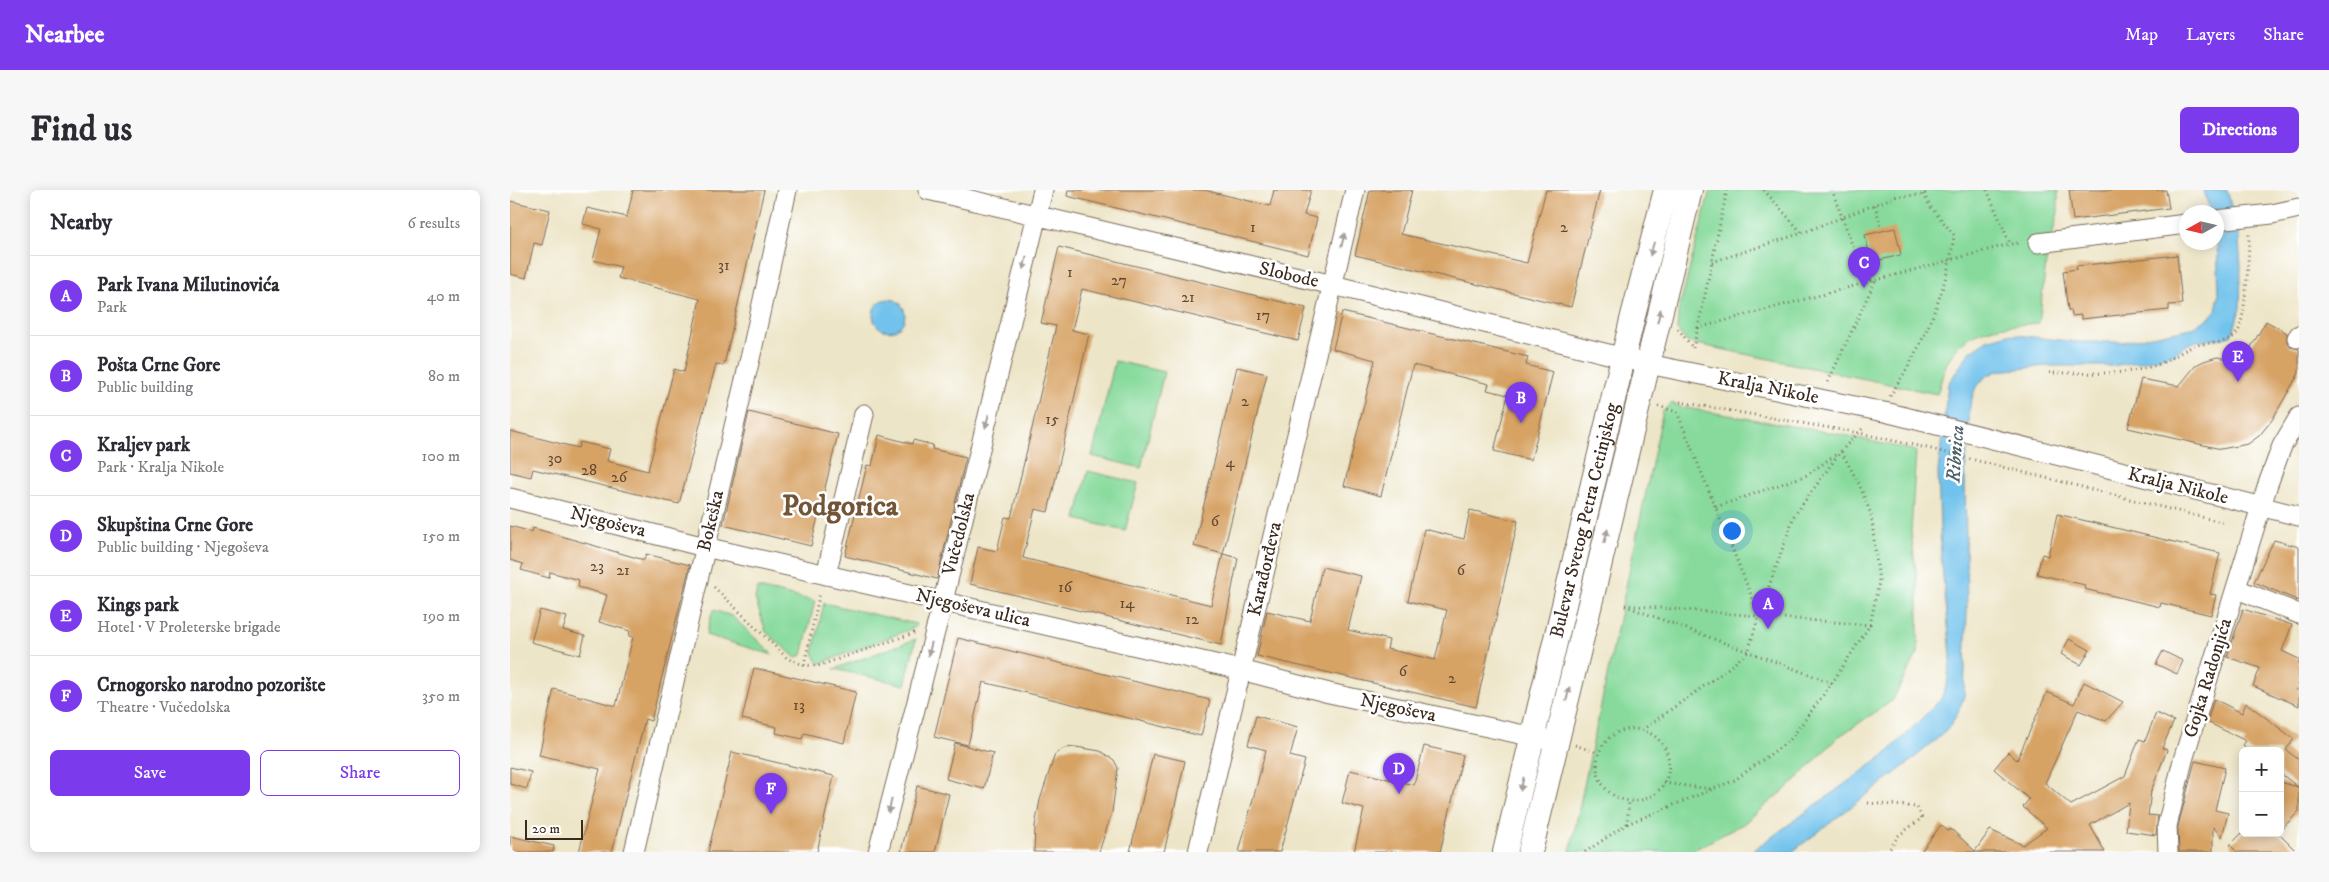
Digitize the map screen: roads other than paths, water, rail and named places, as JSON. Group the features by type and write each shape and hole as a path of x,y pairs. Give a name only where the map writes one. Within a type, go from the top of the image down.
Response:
{"main road":[{"name":"Bulevar Svetog Petra Cetinjskog","path":"1506,852 1666,190"},
{"name":"Bulevar Svetog Petra Cetinjskog","path":"1530,852 1566,744 1648,364 1690,190"}],"street":[{"name":"Bokeška","path":"634,852 752,350 787,190"},
{"name":"Slobode","path":"928,190 1333,285 1648,364"},
{"name":"Vučedolska","path":"878,852 943,601 1043,190"},
{"name":"Karađorđeva","path":"1198,852 1355,190"},
{"path":"2224,219 2272,214 2299,208"},
{"path":"2038,243 2179,225"},
{"name":"Kralja Nikole","path":"1648,364 1884,412 2299,516"},
{"path":"825,575 864,414"},
{"name":"Gojka Radonjića","path":"2168,852 2167,826 2183,760 2237,589 2253,530 2282,446 2299,417"},
{"name":"Njegoševa","path":"510,498 705,547"},
{"name":"Njegoševa ulica","path":"705,547 1241,670"},
{"path":"2237,589 2299,614"},
{"name":"Njegoševa","path":"1241,670 1329,693 1566,744"}],"water":[{"name":"Ribnica","path":"2204,190 2227,190 2238,229 2241,266 2240,308 2231,335 2224,338 2197,341 2186,345 2174,354 2139,362 2110,366 2047,366 1997,371 1985,377 1975,389 1970,405 1965,477 1967,612 1964,696 1957,715 1946,731 1911,761 1792,852 1751,852 1886,754 1941,699 1947,684 1951,656 1941,556 1938,472 1948,384 1969,353 1987,340 2009,334 2076,342 2122,342 2192,328 2209,318 2216,310 2219,295 2217,250 2224,250 2224,205 2208,205"},
{"path":"889,299 895,300 900,304 904,309 904,321 900,326 895,330 889,331 883,330 878,326 874,321 873,315 874,309 878,304 883,300"}],"place":[{"name":"Kraljev park","path":"1864,288"},
{"name":"Kings park","path":"2238,382"},
{"name":"Pošta Crne Gore","path":"1521,423"},
{"name":"Park Ivana Milutinovića","path":"1768,629"},
{"name":"Skupština Crne Gore","path":"1399,794"},
{"name":"Crnogorsko narodno pozorište","path":"771,814"}],"district":[{"name":"Podgorica","path":"840,507"}]}
